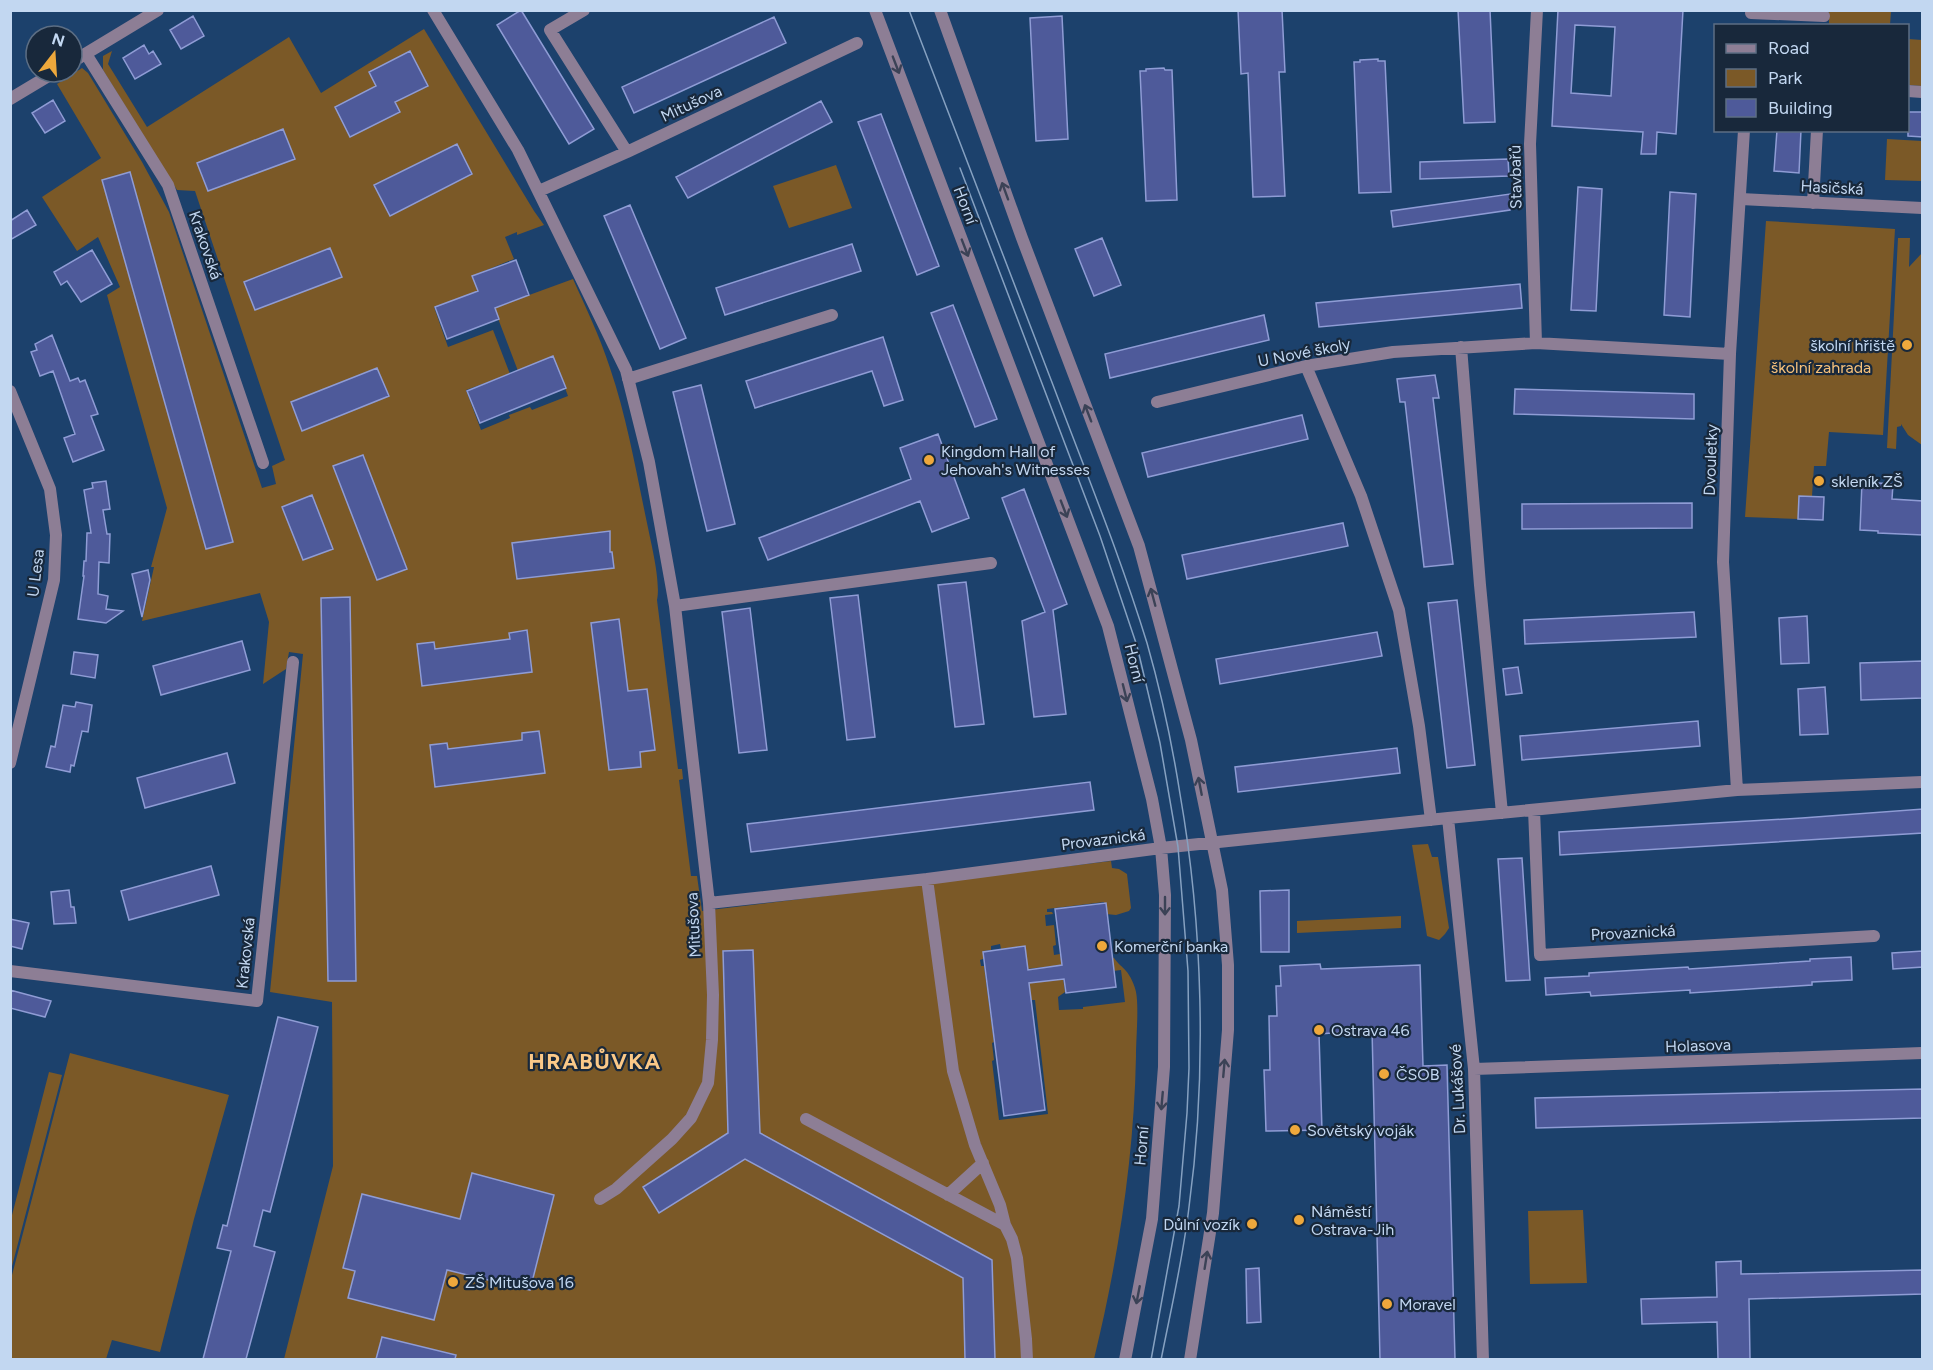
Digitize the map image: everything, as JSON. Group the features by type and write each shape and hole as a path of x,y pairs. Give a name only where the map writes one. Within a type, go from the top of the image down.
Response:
{"street":[{"path":"86,54 158,10"},
{"name":"Mitušova","path":"433,10 518,150 626,370 649,462 675,606 709,903 713,995 708,1083 691,1118 672,1139 616,1189 600,1199"},
{"path":"584,10 550,30 627,152"},
{"name":"Horní","path":"875,10 1108,626 1152,799 1161,848 1165,895 1164,1067 1152,1219 1125,1359"},
{"name":"Horní","path":"940,10 1022,238 1139,546 1191,740 1213,843 1223,898 1228,965 1228,1030 1213,1213 1190,1359"},
{"name":"Stavbařů","path":"1536,343 1530,144 1537,10"},
{"path":"1751,16 1824,17"},
{"name":"Mitušova","path":"539,191 857,43"},
{"name":"Krakovská","path":"86,54 168,185 263,463"},
{"path":"10,99 35,84"},
{"name":"Dvouletky","path":"1737,790 1724,562 1730,354 1744,132"},
{"path":"1813,203 1817,132"},
{"name":"Hasičská","path":"1741,199 1923,208"},
{"path":"628,379 832,315"},
{"name":"U Nové školy","path":"1157,402 1306,366 1393,352 1536,343 1730,354"},
{"path":"1461,347 1480,585 1502,813"},
{"path":"1306,366 1361,496 1399,610 1419,726 1431,820"},
{"name":"U Lesa","path":"10,391 50,489 56,535 54,580 10,763"},
{"path":"675,606 991,563"},
{"name":"Krakovská","path":"10,971 257,1001 293,662"},
{"name":"Provaznická","path":"709,903 927,879 1161,848 1448,818 1737,790 1923,782"},
{"name":"Provaznická","path":"1534,810 1540,955 1874,936"},
{"name":"Dr. Lukášové","path":"1448,818 1474,1069 1483,1359"},
{"path":"927,879 953,1071 975,1145 1000,1205 1017,1258 1027,1359"},
{"name":"Holasova","path":"1474,1069 1923,1053"},
{"path":"806,1119 1005,1225"},
{"path":"948,1195 983,1163"}],"green space":[{"path":"1829,11 1891,11 1890,24 1829,24"},
{"path":"424,29 544,225 505,237 514,259 472,276 478,291 434,307 448,347 493,330 510,374 466,390 481,430 510,418 509,415 530,407 532,410 568,396 553,356 518,371 494,308 573,279 602,345 616,387 631,445 655,562 658,583 657,600 678,769 682,769 683,779 679,780 691,876 697,876 702,911 1111,861 1112,868 1127,874 1131,908 1129,911 1116,915 1106,914 1104,902 1047,909 1047,912 1053,914 1045,915 1046,926 1054,925 1056,945 1053,946 1054,955 1060,954 1062,965 1027,969 1024,946 1001,949 1000,944 991,946 991,950 983,951 983,959 980,960 981,966 984,966 994,1042 992,1043 994,1060 992,1061 999,1120 1048,1114 1035,1000 1031,1000 1029,982 1063,978 1065,992 1058,997 1059,1010 1083,1009 1083,1007 1125,1002 1121,970 1113,971 1111,957 1128,973 1135,990 1137,1014 1135,1095 1128,1171 1117,1247 1094,1359 284,1359 333,1166 332,1002 270,992 303,654 289,652 286,669 263,684 269,622 260,593 142,621 154,567 151,567 167,508 107,295 120,287 98,237 77,251 42,197 101,158 57,84 84,84 84,70 142,162 169,212 262,488 276,484 272,466 285,460 195,191 177,190 103,70 103,56 112,51 108,64 147,127 289,37 321,93"},
{"path":"1909,39 1922,40 1922,86 1909,85"},
{"path":"1887,139 1922,141 1922,181 1885,180"},
{"path":"836,165 852,208 789,228 773,186"},
{"name":"školní zahrada","path":"1766,221 1895,229 1883,435 1829,432 1826,466 1814,466 1812,496 1799,496 1798,519 1745,517"},
{"name":"školní hřiště","path":"1898,238 1910,238 1909,267 1922,253 1922,445 1908,435 1901,424 1897,427 1896,449 1887,448"},
{"path":"1428,844 1432,857 1438,857 1449,928 1439,940 1427,936 1412,845"},
{"path":"1401,916 1401,928 1297,933 1297,921"},
{"path":"70,1053 229,1095 160,1352 112,1340 106,1359 11,1359 11,1279"},
{"path":"49,1072 62,1075 11,1270 11,1219"},
{"path":"1583,1210 1587,1283 1530,1284 1528,1211"}],"building":[{"path":"521,10 594,129 569,144 497,25"},
{"path":"1238,10 1282,10 1285,72 1279,72 1285,196 1253,197 1248,73 1241,74"},
{"path":"1458,10 1490,10 1495,122 1464,123"},
{"path":"1558,10 1683,10 1676,134 1657,132 1656,154 1641,154 1643,132 1552,126","holes":["1575,25 1615,27 1611,96 1571,93"]},
{"path":"193,16 204,36 181,49 170,30"},
{"path":"1062,16 1068,139 1036,141 1030,18"},
{"path":"774,17 786,43 634,113 622,87"},
{"path":"144,45 149,54 153,51 161,64 135,79 123,58"},
{"path":"410,51 428,86 395,102 400,112 350,137 335,107 376,86 369,72"},
{"path":"1378,59 1378,61 1385,61 1391,192 1359,193 1354,62"},
{"path":"1164,68 1172,70 1177,200 1146,201 1140,71"},
{"path":"53,100 65,121 45,133 32,113"},
{"path":"821,101 832,122 688,198 676,177"},
{"path":"1909,112 1923,112 1923,137 1908,136"},
{"path":"881,114 939,266 917,275 858,122"},
{"path":"283,129 295,159 208,191 197,163"},
{"path":"1777,132 1801,132 1799,173 1774,171"},
{"path":"457,144 472,174 390,216 374,185"},
{"path":"1508,159 1509,176 1420,179 1420,162"},
{"path":"130,172 233,542 206,549 102,180"},
{"path":"1578,187 1602,189 1596,311 1571,310"},
{"path":"1670,192 1696,194 1690,317 1664,315"},
{"path":"1510,194 1510,210 1393,227 1391,211"},
{"path":"630,205 686,338 660,349 604,216"},
{"path":"27,210 36,225 10,240 10,221"},
{"path":"1102,238 1121,285 1094,296 1075,249"},
{"path":"852,244 861,271 725,315 716,288"},
{"path":"330,248 342,277 255,310 244,282"},
{"path":"92,250 112,284 81,302 67,281 61,285 54,272"},
{"path":"516,260 529,295 495,308 499,319 447,339 435,307 478,291 472,276"},
{"path":"1520,284 1522,308 1319,327 1316,303"},
{"path":"953,305 997,419 975,427 931,313"},
{"path":"1264,315 1269,340 1110,378 1105,354"},
{"path":"52,335 70,381 78,378 80,382 85,380 98,414 91,416 104,450 73,462 64,438 75,434 53,371 40,376 31,352 37,350 35,344"},
{"path":"883,337 903,400 884,406 872,371 755,408 746,381"},
{"path":"553,356 566,388 480,423 467,391"},
{"path":"377,368 389,396 302,431 291,402"},
{"path":"1435,375 1439,398 1433,398 1453,564 1424,567 1405,402 1400,402 1397,379"},
{"path":"701,385 735,524 707,531 673,392"},
{"path":"1515,389 1694,394 1694,419 1514,414"},
{"path":"1302,415 1308,439 1148,477 1142,453"},
{"path":"938,434 969,518 932,532 920,501 768,560 759,538 911,479 900,448"},
{"path":"363,455 407,569 377,580 333,466"},
{"path":"106,481 110,509 103,510 107,534 110,534 109,563 99,562 98,594 108,596 106,609 123,611 106,623 78,619 84,561 86,561 87,533 91,533 84,490 93,488 92,483"},
{"path":"1862,482 1893,484 1892,499 1923,501 1923,535 1860,530"},
{"path":"1024,489 1067,604 1053,610 1066,714 1034,717 1022,621 1045,612 1002,498"},
{"path":"312,495 333,549 303,560 282,507"},
{"path":"1799,496 1824,497 1823,520 1798,519"},
{"path":"1692,503 1692,528 1522,529 1522,504"},
{"path":"1343,523 1348,546 1187,579 1182,555"},
{"path":"610,531 610,552 612,552 614,568 517,579 512,543"},
{"path":"148,570 150,580 142,617 132,574"},
{"path":"966,582 984,724 955,727 938,585"},
{"path":"858,595 875,737 847,740 830,598"},
{"path":"350,597 356,981 328,981 321,598"},
{"path":"1457,600 1475,765 1447,768 1428,603"},
{"path":"750,608 767,750 739,753 722,612"},
{"path":"1694,612 1696,637 1525,644 1524,620"},
{"path":"1807,616 1809,663 1781,664 1779,618"},
{"path":"619,619 628,691 647,689 655,750 640,752 641,767 609,770 591,623"},
{"path":"527,630 532,672 422,686 417,644 434,642 435,649 510,639 509,633"},
{"path":"1377,632 1382,656 1220,684 1216,659"},
{"path":"242,641 250,670 161,695 153,666"},
{"path":"74,652 98,655 95,678 71,674"},
{"path":"1923,661 1923,698 1861,700 1860,663"},
{"path":"1518,667 1522,693 1506,695 1503,669"},
{"path":"1825,687 1828,734 1800,735 1798,689"},
{"path":"76,702 92,705 88,732 82,731 74,766 71,765 70,772 46,767 51,746 55,747 63,705 75,707"},
{"path":"1698,721 1700,746 1522,760 1520,736"},
{"path":"539,731 545,773 435,787 430,745 447,743 448,749 522,740 522,733"},
{"path":"1397,748 1400,773 1238,792 1235,767"},
{"path":"227,753 235,783 145,808 137,778"},
{"path":"1090,782 1094,810 751,852 747,824"},
{"path":"1923,809 1923,833 1560,855 1559,832"},
{"path":"1522,858 1530,980 1506,981 1498,859"},
{"path":"211,866 219,895 129,920 121,891"},
{"path":"69,890 76,923 54,924 51,892"},
{"path":"1289,890 1289,952 1261,952 1260,891"},
{"path":"1106,903 1116,987 1066,993 1064,979 1029,983 1045,1110 1004,1116 983,952 1025,946 1028,970 1062,965 1055,909"},
{"path":"10,919 29,923 22,949 10,946"},
{"path":"753,950 760,1133 992,1260 995,1359 965,1359 963,1278 745,1159 659,1213 643,1187 728,1133 723,951"},
{"path":"1923,951 1923,967 1893,969 1892,953"},
{"path":"1851,957 1852,980 1812,982 1812,985 1690,993 1690,990 1591,996 1590,992 1546,995 1545,978 1589,976 1589,973 1688,967 1689,969"},
{"path":"1320,964 1321,969 1420,965 1423,1066 1447,1065 1455,1359 1380,1359 1372,1030 1319,1034 1322,1130 1266,1131 1264,1070 1270,1070 1269,1016 1277,1016 1276,986 1281,986 1280,966"},
{"path":"10,990 51,1001 45,1017 10,1008"},
{"path":"278,1017 318,1027 270,1212 263,1210 254,1246 275,1252 246,1359 203,1359 231,1251 217,1248 223,1225 227,1226"},
{"path":"1923,1089 1923,1118 1536,1128 1535,1098"},
{"path":"472,1173 554,1195 530,1290 447,1270 434,1320 348,1298 355,1271 343,1268 362,1194 460,1219"},
{"path":"1741,1261 1741,1274 1923,1270 1923,1294 1749,1299 1750,1359 1718,1359 1717,1322 1642,1324 1641,1299 1717,1297 1716,1262"},
{"path":"1259,1268 1261,1322 1247,1323 1246,1269"},
{"path":"382,1337 456,1355 455,1359 376,1359"}],"tram line":[{"path":"909,10 1125,578 1152,661 1173,756 1194,895 1198,947 1200,1053 1195,1157 1189,1207 1161,1360"},
{"path":"960,168 1100,536 1137,646 1160,743 1178,847 1188,971 1187,1113 1179,1206 1151,1360"}],"place":[{"name":"školní hřiště","path":"1907,345"},
{"name":"Kingdom Hall of Jehovah's Witnesses","path":"929,460"},
{"name":"skleník ZŠ","path":"1819,481"},
{"name":"Komerční banka","path":"1102,946"},
{"name":"Ostrava 46","path":"1319,1030"},
{"name":"ČSOB","path":"1384,1074"},
{"name":"Sovětský voják","path":"1295,1130"},
{"name":"Náměstí Ostrava-Jih","path":"1299,1220"},
{"name":"Důlní vozík","path":"1252,1224"},
{"name":"ZŠ Mitušova 16","path":"453,1282"},
{"name":"Moravel","path":"1387,1304"}],"district":[{"name":"HRABŮVKA","path":"595,1061"}]}
